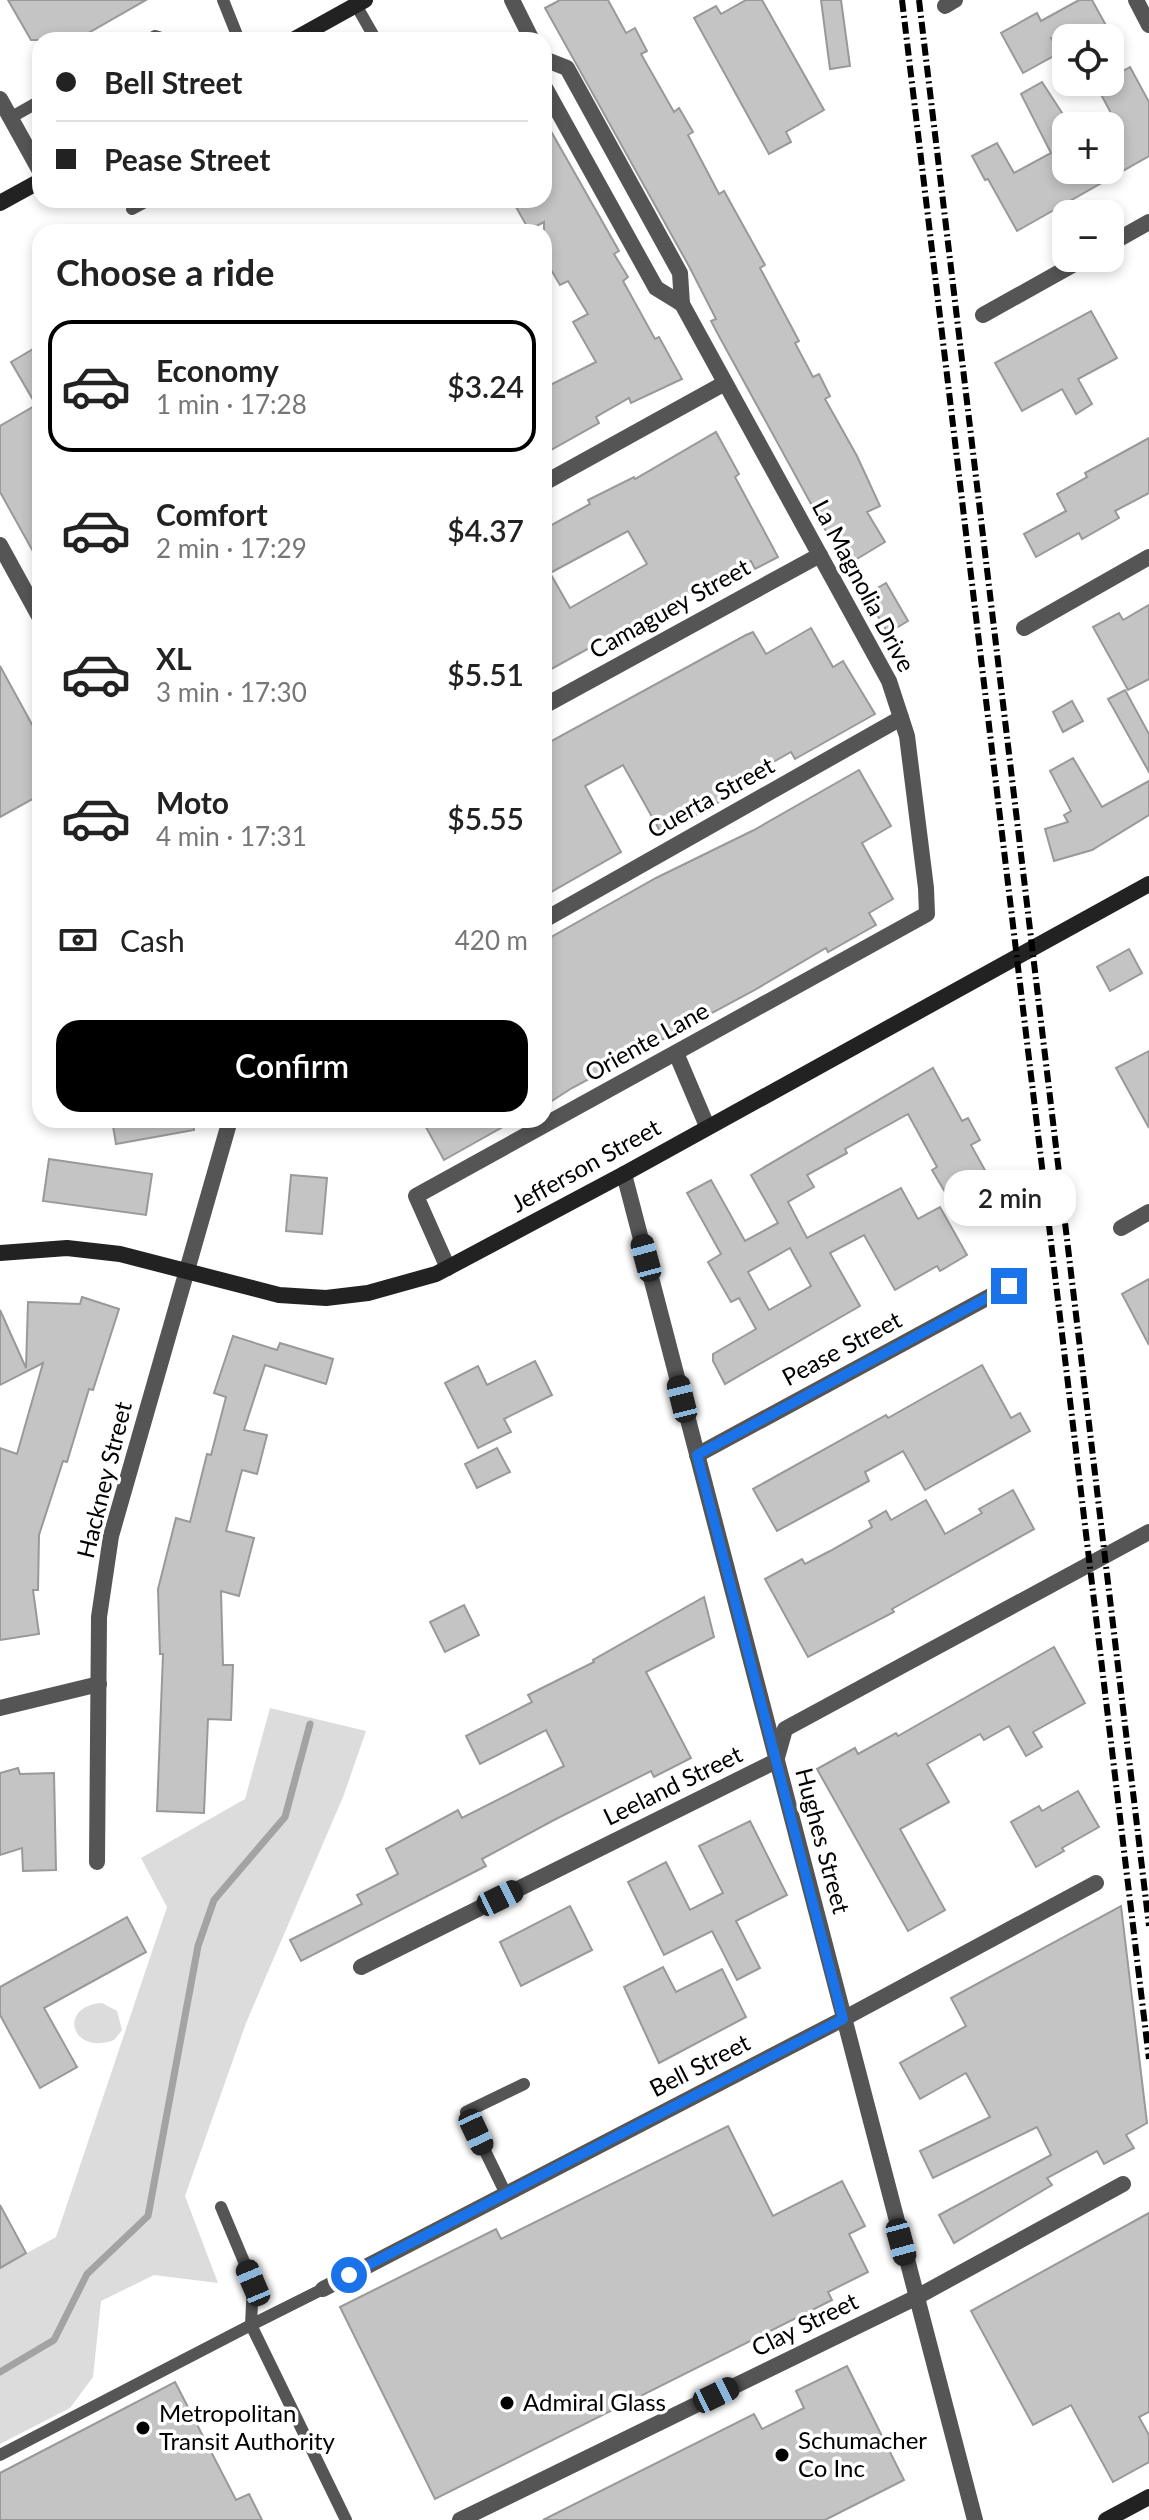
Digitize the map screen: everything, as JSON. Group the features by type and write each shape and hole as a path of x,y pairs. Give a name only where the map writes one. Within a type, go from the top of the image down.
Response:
{"street":[{"path":"512,0 528,32"},
{"path":"1136,0 1149,25"},
{"path":"307,32 360,2"},
{"name":"La Magnolia Drive","path":"552,62 567,68 680,273 682,304 889,681 907,736 927,914"},
{"path":"0,99 32,157"},
{"name":"La Magnolia Drive","path":"552,100 656,288 682,304"},
{"path":"0,203 32,185"},
{"path":"1124,236 1149,222"},
{"path":"983,315 1060,272"},
{"path":"552,479 725,383"},
{"path":"0,545 32,603"},
{"name":"Camaguey Street","path":"552,702 820,555"},
{"path":"1024,628 1149,557"},
{"name":"Cuerta Street","path":"552,915 901,718"},
{"name":"Jefferson Street","path":"0,1253 81,1250 120,1254 279,1295 326,1298 368,1293 436,1274 624,1174 1149,884"},
{"name":"Oriente Lane","path":"552,1121 927,914"},
{"path":"676,1053 707,1126"},
{"name":"Hackney Street","path":"97,1862 99,1617 111,1536 228,1128"},
{"name":"Oriente Lane","path":"448,1268 416,1196 540,1128"},
{"name":"Hughes Street","path":"624,1174 975,2520"},
{"path":"1121,1228 1149,1212"},
{"name":"Pease Street","path":"697,1455 1009,1286"},
{"name":"Leeland Street","path":"361,1967 776,1761 785,1729 1149,1532"},
{"path":"0,1708 99,1684"},
{"name":"Bell Street","path":"323,2289 843,2019 1096,1883"},
{"name":"Clay Street","path":"460,2520 915,2298 1123,2184"},
{"path":"1111,2519 1149,2497"}],"lane":[{"path":"223,0 236,32"},
{"path":"360,2 373,32"},
{"path":"10,118 32,106"},
{"path":"506,2194 466,2112 524,2084"},
{"path":"221,2207 253,2283 251,2325 346,2520"},
{"path":"0,2455 323,2289"}],"shaded area":[{"path":"270,1708 366,1731 343,1797 246,2023 185,2196 218,2283 154,2275 101,2301 93,2377 70,2408 0,2444 0,2268 56,2237 167,1907 141,1858 245,1799"},
{"path":"102,2003 117,2011 122,2030 114,2040 99,2043 88,2041 79,2036 75,2020 79,2012 88,2006"}],"building":[{"path":"8,0 146,0 90,32 32,32 31,40"},
{"path":"560,0 608,0 626,33 635,28 647,51 641,54 674,112 679,108 693,132 688,135 719,194 724,191 765,265 760,268 799,341 795,343 813,377 819,374 830,396 825,399 857,456 880,506 867,512 885,542 847,565 711,321 716,319 690,268 545,8"},
{"path":"746,0 762,0 824,110 786,132 791,142 769,154 694,18 716,6 721,14"},
{"path":"821,0 841,0 850,66 830,69"},
{"path":"1079,0 1092,0 1105,24 1052,24 1052,57 1023,73 1001,33 1037,13 1041,21"},
{"path":"1130,67 1149,102 1149,156 1124,170 1124,112 1110,112 1102,96 1124,96 1124,70"},
{"path":"1042,82 1061,112 1052,112 1052,184 1100,184 1072,200 1052,200 1052,211 1017,231 972,156 997,143 1014,173 1051,153 1021,94"},
{"path":"552,133 619,251 614,254 628,277 623,281 655,339 659,337 682,379 631,403 629,398 596,417 599,423 552,449 552,384 596,362 573,322 588,314 568,281 560,285 552,272 552,224 526,224 517,208 552,208"},
{"path":"1091,311 1117,358 1078,379 1092,404 1076,414 1062,389 1022,411 995,363"},
{"path":"32,350 32,398 11,362"},
{"path":"32,407 32,550 0,492 0,426"},
{"path":"716,432 739,474 735,477 778,557 755,569 751,561 720,576 552,669 552,576 570,608 647,564 628,531 552,572 552,525 590,504 588,500"},
{"path":"1149,438 1149,493 1115,511 1119,518 1082,539 1079,533 1036,557 1024,534 1066,511 1057,494 1087,477 1085,473"},
{"path":"886,583 908,621 888,633 865,595"},
{"path":"1149,605 1149,679 1128,690 1093,627 1119,613 1123,620"},
{"path":"811,628 833,667 843,661 875,714 795,759 791,752 759,770 763,777 689,819 687,815 660,831 623,765 585,786 621,852 552,891 552,741 753,632 766,654"},
{"path":"0,666 32,724 32,799 0,817"},
{"path":"1125,690 1149,734 1149,772 1108,699"},
{"path":"1072,701 1083,721 1063,732 1053,712"},
{"path":"1073,758 1102,807 1149,781 1149,815 1092,850 1054,861 1045,829 1068,822 1064,815 1071,811 1050,771"},
{"path":"859,770 891,826 862,843 893,899 869,913 876,925 828,952 826,948 552,1101 552,936 656,878 754,830"},
{"path":"1129,949 1142,973 1110,991 1097,967"},
{"path":"1149,1051 1149,1128 1116,1068"},
{"path":"933,1068 962,1121 968,1118 980,1140 971,1145 987,1174 948,1197 932,1170 937,1167 908,1114 845,1149 847,1153 807,1175 814,1187 788,1202 807,1238 901,1188 918,1219 940,1207 967,1255 940,1271 937,1266 895,1290 864,1235 830,1253 860,1306 725,1384 713,1361 713,1354 756,1329 739,1298 731,1302 708,1262 721,1254 687,1193 711,1180 745,1241 778,1223 751,1175","holes":["790,1248 811,1286 769,1310 748,1272"]},
{"path":"113,1128 194,1128 194,1130 116,1144"},
{"path":"426,1128 501,1128 444,1160"},
{"path":"49,1159 152,1174 146,1215 43,1201"},
{"path":"291,1175 327,1178 322,1234 286,1231"},
{"path":"1149,1279 1149,1345 1122,1294"},
{"path":"82,1297 119,1309 93,1390 89,1389 67,1462 63,1461 39,1535 38,1590 33,1590 39,1634 0,1640 0,1448 17,1454 43,1363 0,1385 0,1310 26,1368 28,1302 80,1304"},
{"path":"233,1336 277,1350 280,1343 333,1359 326,1384 265,1365 244,1430 267,1435 257,1474 242,1470 226,1531 254,1538 239,1596 221,1591 223,1665 233,1665 231,1720 208,1719 204,1813 157,1811 163,1654 160,1654 158,1589 176,1518 190,1522 207,1454 211,1455 226,1397 214,1393"},
{"path":"535,1361 552,1395 504,1419 511,1432 478,1448 445,1383 478,1366 487,1385"},
{"path":"982,1365 1011,1418 1020,1413 1030,1431 925,1490 903,1451 865,1472 869,1481 777,1531 753,1489"},
{"path":"497,1448 510,1472 477,1488 465,1464"},
{"path":"1013,1490 1034,1529 892,1609 894,1612 808,1657 765,1579 802,1559 805,1564 830,1551 872,1527 869,1521 886,1511 891,1520 926,1500 945,1534 982,1513 979,1509"},
{"path":"704,1597 714,1637 646,1672 691,1758 654,1777 651,1771 554,1820 482,1859 486,1866 301,1961 290,1940 362,1904 357,1895 398,1874 386,1849 458,1810 462,1818 564,1766 546,1730 480,1764 466,1736 532,1702 528,1695 594,1662"},
{"path":"464,1605 479,1635 445,1652 430,1622"},
{"path":"1054,1647 1085,1703 1033,1732 1042,1747 1026,1756 1009,1726 984,1740 980,1734 927,1764 949,1802 900,1829 945,1910 908,1931 817,1769 855,1748 858,1754 896,1733 898,1736"},
{"path":"18,1768 20,1774 54,1773 56,1870 23,1871 22,1848 0,1855 0,1773"},
{"path":"1078,1791 1099,1827 1036,1867 1011,1822 1039,1806 1042,1811"},
{"path":"750,1821 787,1895 736,1921 760,1968 737,1980 712,1931 664,1955 628,1882 666,1862 690,1910 723,1893 699,1846"},
{"path":"570,1906 592,1950 521,1986 500,1942"},
{"path":"1121,1906 1147,2123 1126,2135 1134,2148 1104,2164 1097,2151 1047,2178 1052,2185 954,2243 939,2215 1051,2155 1037,2127 933,2178 920,2151 990,2117 966,2073 920,2099 900,2063 966,2026 951,1998"},
{"path":"127,1917 146,1952 44,2008 77,2067 40,2088 0,2015 0,1987"},
{"path":"663,1967 676,1992 722,1969 746,2017 659,2063 624,1987"},
{"name":"Admiral Glass","path":"728,2126 773,2216 842,2181 865,2226 849,2234 868,2272 828,2292 832,2300 435,2499 340,2307 496,2229 501,2239"},
{"path":"0,2205 26,2253 0,2268"},
{"path":"1149,2213 1149,2412 1139,2417 1149,2435 1149,2462 1113,2482 1071,2405 1033,2425 971,2311"},
{"name":"Schumacher Co Inc","path":"847,2366 904,2480 825,2520 543,2520 754,2414 762,2429 804,2408 796,2391"},
{"name":"Metropolitan Transit Authority","path":"175,2382 236,2500 249,2494 262,2520 0,2520 0,2473"}],"waterway":[{"path":"0,2372 54,2340 87,2274 148,2216 198,1946 214,1900 285,1817 310,1724"}],"railway":[{"path":"902,0 1149,2059"},
{"path":"919,0 1149,1926"}],"place":[{"name":"Admiral Glass","path":"507,2403"},
{"name":"Metropolitan Transit Authority","path":"143,2428"},
{"name":"Schumacher Co Inc","path":"782,2455"}],"route":[{"path":"349,2275 843,2019 697,1455 1009,1286"}]}
